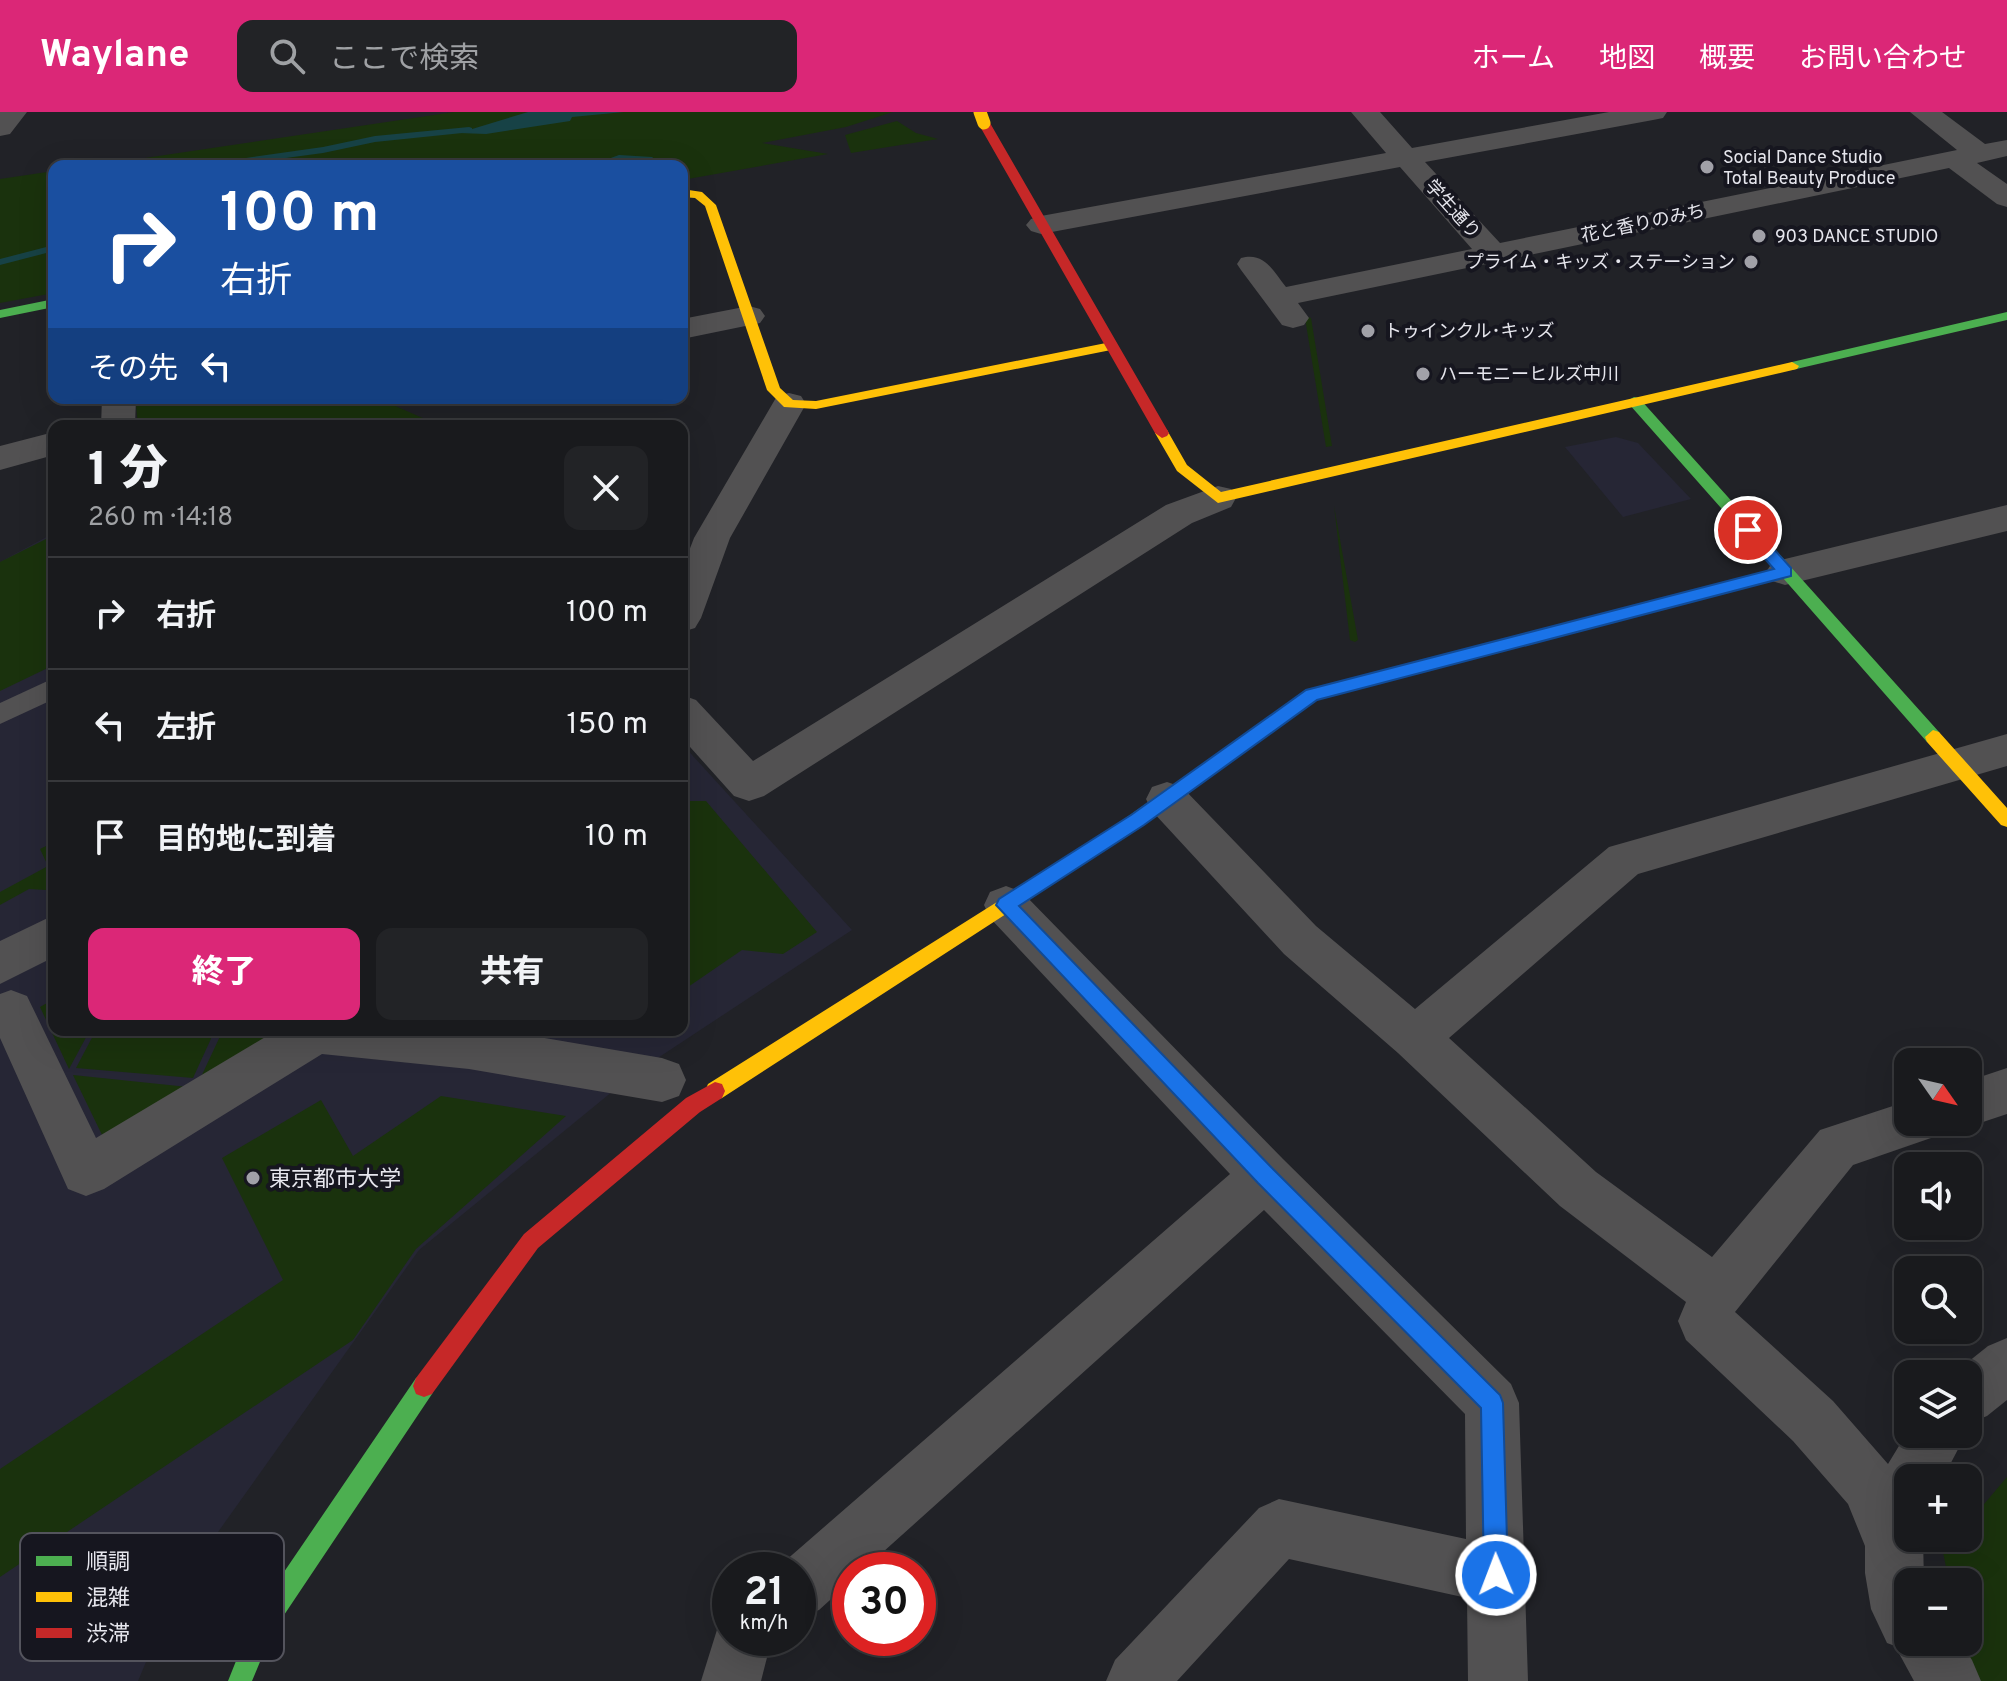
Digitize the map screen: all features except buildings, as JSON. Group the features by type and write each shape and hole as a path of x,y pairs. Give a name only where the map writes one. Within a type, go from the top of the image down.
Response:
{"street":[{"path":"0,128 13,112"},
{"name":"学生通り","path":"1365,112 1489,261"},
{"path":"1041,225 1653,112"},
{"path":"982,117 1182,468 1218,498"},
{"path":"1935,120 1986,169"},
{"name":"花と香りのみち","path":"1252,264 1298,313 1319,290 1986,169"},
{"path":"688,194 698,195 710,205 774,390 789,404 816,405 1111,346"},
{"path":"0,314 48,304"},
{"path":"688,328 749,316"},
{"path":"688,718 749,784 1179,514 1218,498 2007,316"},
{"path":"1634,401 2007,820"},
{"path":"688,602 712,538 789,404"},
{"path":"0,458 48,445"},
{"path":"284,1594 427,1381 531,1241 693,1105 1167,799 1312,695 1785,572 2007,518"},
{"path":"1415,1038 1624,860 2007,750"},
{"path":"1167,799 1300,940 1415,1038 1578,1189 1716,1292"},
{"path":"1006,905 1265,1176 1492,1403 1498,1681"},
{"path":"0,964 48,938"},
{"path":"4,1005 86,1172 307,1036"},
{"path":"363,1036 469,1047 662,1080"},
{"path":"1982,1099 2007,1091"},
{"path":"1893,1544 1868,1484 1813,1421 1705,1321 1716,1292 1837,1147 1894,1128"},
{"path":"816,1573 1265,1176"},
{"path":"1982,1386 2007,1365"},
{"path":"1136,1681 1279,1528 1496,1575"},
{"path":"1894,1540 1895,1568"},
{"path":"731,1681 737,1656"},
{"path":"1933,1656 1951,1681"},
{"path":"240,1681 248,1661"}],"lane":[{"path":"0,714 48,691"}],"shaded area":[{"path":"528,112 624,112 572,117 570,121 486,134 459,133"},
{"path":"1616,437 1638,443 1691,499 1623,517 1565,447"},
{"name":"東京都市大学","path":"48,536 48,1036 688,1036 688,751 852,930 635,1073 419,1250 217,1533 20,1533 20,1661 146,1661 138,1681 0,1681 0,562"}],"green space":[{"path":"454,112 893,112 846,127 762,143 828,154 688,179 688,160 131,160"},
{"path":"897,121 916,133 938,139 851,153 845,135"},
{"path":"48,172 48,294 0,303 0,179"},
{"path":"1305,318 1311,318 1332,446 1326,447"},
{"path":"136,404 391,404 427,420 137,420"},
{"path":"1334,506 1358,640 1355,642 1350,640"},
{"path":"48,538 48,668 0,691 0,562"},
{"path":"688,801 706,801 817,932 783,954 742,950 688,987"},
{"path":"48,845 48,866 40,849"},
{"path":"48,866 48,889 29,889 0,905 0,892"},
{"path":"48,1002 48,1024 40,1007"},
{"path":"54,1036 87,1036 69,1069"},
{"path":"93,1036 212,1036 193,1078 76,1068"},
{"path":"220,1036 273,1036 200,1079"},
{"path":"73,1075 188,1087 103,1137"},
{"path":"441,1096 566,1116 416,1249 353,1340 66,1533 20,1533 20,1564 0,1577 0,1469 283,1280 222,1158 321,1100 353,1156"},
{"path":"2007,1477 2007,1681 1968,1681 1964,1656 1982,1656 1982,1568 1946,1568 1943,1552 1982,1552 1982,1506"}],"waterway":[{"path":"253,160 375,139 469,130"},
{"path":"613,160 652,160"},
{"path":"0,262 48,250"}],"traffic: fast":[{"path":"0,314 48,304"},
{"path":"1792,366 2007,316"},
{"path":"1634,401 1933,737"},
{"path":"1119,832 1312,695 1785,572"},
{"path":"284,1594 424,1386"},
{"path":"240,1681 248,1661"}],"traffic: slow":[{"path":"980,112 984,123"},
{"path":"688,194 698,195 710,205 774,390 789,404 816,405 1111,346"},
{"path":"1162,433 1182,468 1218,498 1792,366"},
{"path":"1933,737 2007,820"},
{"path":"715,1091 1119,832"}],"traffic: jam":[{"path":"984,123 1162,433"},
{"path":"424,1386 531,1241 693,1105 715,1091"}],"place":[{"name":"Social Dance Studio Total Beauty Produce","path":"1707,167"},
{"name":"903 DANCE STUDIO","path":"1759,236"},
{"name":"プライム・キッズ・ステーション","path":"1751,262"},
{"name":"トゥインクル･キッズ","path":"1368,331"},
{"name":"ハーモニーヒルズ中川","path":"1423,374"},
{"name":"東京都市大学","path":"253,1178"}],"route":[{"path":"1496,1575 1492,1403 1265,1176 1006,905 1138,820 1312,695 1785,572 1748,530"}]}
